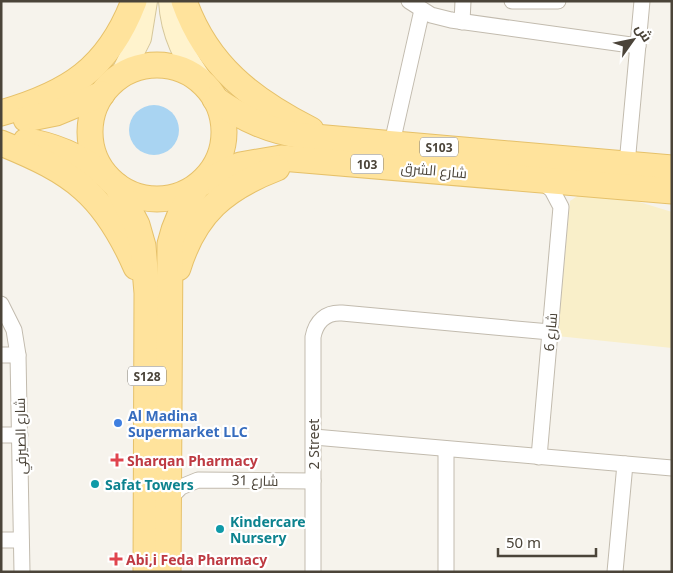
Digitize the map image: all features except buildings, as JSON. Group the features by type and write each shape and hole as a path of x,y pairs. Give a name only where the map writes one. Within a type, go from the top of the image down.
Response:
{"main road":[{"path":"1,114 50,97 89,71 105,54 119,34 134,1"},
{"path":"110,180 96,159 91,143 90,126 94,109 102,94 120,76 140,38 146,1"},
{"path":"1,139 38,143 62,150 84,160 132,194 148,199 165,199 181,196 199,185 214,169 221,153 224,134 222,116 210,92 188,64 177,40 170,1"},
{"path":"184,1 203,41 219,64 238,84 276,111 327,138"},
{"path":"120,76 137,68 155,65 173,67 190,74 210,92"},
{"name":"شارع الشرق","path":"210,92 235,113 256,125 287,134 672,168"},
{"path":"1,120 32,118 56,113 102,94"},
{"path":"1,143 60,170 84,187 104,209 158,295"},
{"path":"158,295 190,235 203,216 219,199 238,185 302,158"},
{"name":"شارع الشرق","path":"199,185 240,164 260,159 302,158 672,191"},
{"name":"S128","path":"110,180 137,225 158,295 168,456 168,572"},
{"name":"S128","path":"146,572 158,295 169,265 172,237 184,205 199,185"}],"street":[{"path":"408,1 422,10 441,18 638,46"},
{"path":"462,22 463,1"},
{"path":"512,1 558,1"},
{"path":"627,164 642,1"},
{"path":"392,143 422,10"},
{"path":"537,179 552,190 561,207 572,193 587,183"},
{"name":"شارع 6","path":"539,457 561,207"},
{"name":"شارع الصيرفي","path":"1,304 14,330 18,355 22,572"},
{"name":"2 Street","path":"312,572 313,337 322,318 335,312 550,332"},
{"path":"1,354 18,355"},
{"path":"1,435 20,435"},
{"path":"314,438 672,468"},
{"path":"446,449 446,572"},
{"path":"168,456 181,470 198,480"},
{"path":"615,572 625,464"},
{"path":"168,500 181,488 198,480"},
{"name":"شارع 31","path":"198,480 313,481"},
{"path":"1,540 21,540"}],"sand":[{"path":"582,193 623,197 672,212 672,348 557,336 570,201"}],"water":[{"path":"154,105 172,112 179,130 172,148 154,155 136,148 129,130 136,112"}],"place":[{"name":"Al Madina Supermarket LLC","path":"118,423"},
{"name":"Sharqan Pharmacy","path":"117,460"},
{"name":"Safat Towers","path":"95,484"},
{"name":"Kindercare Nursery","path":"220,529"},
{"name":"Abi,i Feda Pharmacy","path":"116,559"}]}
